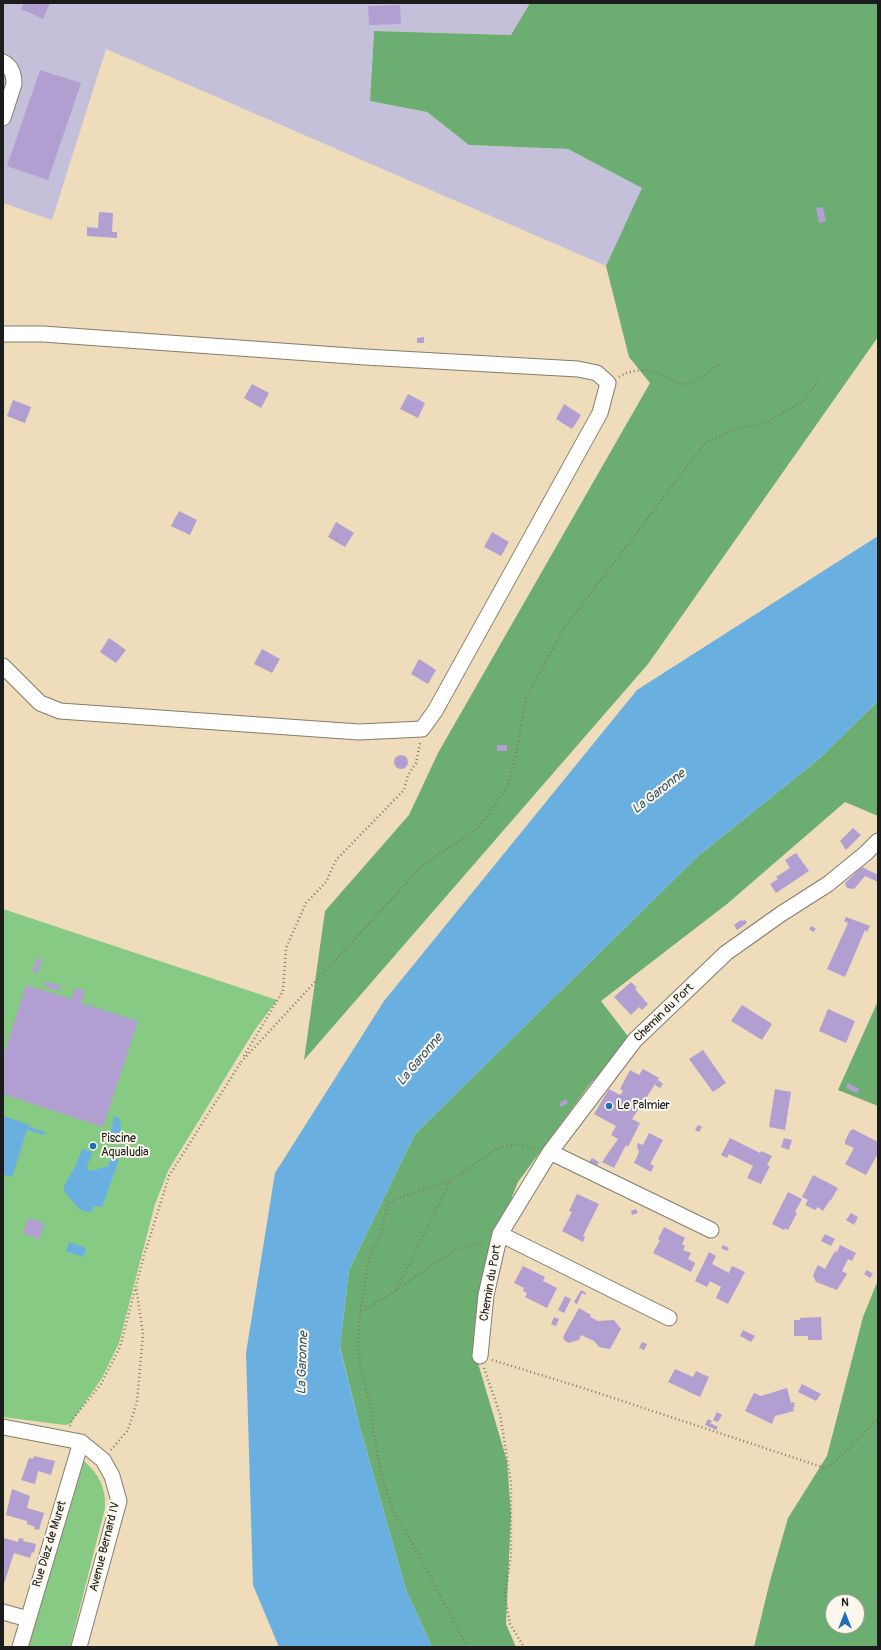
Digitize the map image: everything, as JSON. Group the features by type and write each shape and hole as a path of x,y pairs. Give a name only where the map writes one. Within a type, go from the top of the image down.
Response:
{"street":[{"path":"3,62 9,66 14,78 14,84 3,118"},
{"path":"3,334 43,334 350,356 578,369 597,373 608,383 600,413 435,712 422,729 359,732 60,711 40,703 3,666"},
{"name":"Chemin du Port","path":"480,1356 486,1295 499,1241 550,1152 635,1040 726,953 781,914 828,884 866,853 878,841"},
{"path":"550,1152 711,1230"},
{"name":"Chemin du Port","path":"499,1241 669,1318"},
{"name":"Avenue Bernard IV","path":"3,1427 74,1440 103,1460 112,1476 119,1502 80,1647"},
{"name":"Rue Diaz de Muret","path":"20,1647 74,1440"},
{"path":"3,1612 28,1619"}],"path":[{"path":"608,383 625,373 645,370 663,375 678,384 693,383 721,363"},
{"path":"240,1062 424,864 477,829 508,786 518,748 526,698 564,628 706,442 734,430 768,422 803,401 818,381"},
{"path":"74,1440 72,1420 101,1384 120,1347 143,1259 169,1176 283,991 286,948 306,903 326,882 336,860 404,790 408,775 416,763 422,729"},
{"path":"467,1647 427,1570 398,1522 383,1481 372,1432 372,1412 358,1348 360,1312 372,1251 381,1234 387,1206 391,1201 452,1180 498,1148 516,1144 550,1152"},
{"path":"395,1291 452,1180"},
{"path":"360,1312 395,1291 453,1251 479,1242 499,1241"},
{"path":"103,1460 128,1430 137,1402 143,1334 136,1285"},
{"path":"480,1356 587,1389 825,1468 833,1464 878,1419"},
{"path":"480,1356 500,1414 511,1483 511,1555 505,1596 510,1624 524,1647"}],"shaded area":[{"path":"3,3 530,3 512,35 374,31 370,101 427,112 469,145 568,149 643,188 606,266 106,49 52,220 3,203"}],"green space":[{"path":"530,3 878,3 878,337 648,664 304,1060 325,911 409,815 438,753 650,383 629,357 606,266 642,188 568,149 469,145 427,112 370,101 374,31 511,35"},
{"path":"878,701 878,816 845,802 727,904 601,1001 630,1039 590,1084 518,1182 489,1254 475,1353 507,1461 511,1514 506,1624 516,1647 432,1647 406,1590 361,1431 340,1347 349,1270 415,1134 698,856 820,758"},
{"name":"Piscine Aqualudia","path":"3,909 277,1000 254,1031 169,1169 155,1204 119,1343 102,1378 70,1424 65,1425 3,1417"},
{"path":"878,1001 878,1106 838,1090"},
{"path":"878,1280 878,1647 754,1647 770,1581 788,1518 827,1456 863,1317"},
{"path":"84,1461 98,1476 103,1488 105,1508 70,1647 28,1647"}],"water":[{"name":"La Garonne","path":"878,536 878,701 820,758 698,856 415,1134 349,1270 340,1348 361,1431 406,1590 432,1647 279,1647 253,1585 246,1353 275,1173 384,1001 637,690"},
{"path":"3,1116 45,1132 44,1135 27,1130 12,1177 3,1174"},
{"path":"114,1116 120,1119 121,1132 120,1134 115,1135 114,1140 109,1141 106,1139 105,1134 111,1132"},
{"path":"82,1149 92,1152 87,1167 90,1171 108,1166 111,1157 119,1160 102,1207 93,1207 93,1211 88,1212 79,1209 64,1191 64,1186 76,1165"},
{"path":"69,1242 86,1248 83,1257 66,1251"}],"building":[{"path":"24,3 50,3 43,19 21,9"},
{"path":"400,5 401,24 369,25 368,6"},
{"path":"40,70 81,83 48,180 7,166"},
{"path":"823,207 826,221 819,223 816,208"},
{"path":"99,212 113,213 112,232 117,232 117,238 87,236 87,227 98,228"},
{"path":"424,337 424,343 417,343 417,338"},
{"path":"252,384 269,393 261,408 244,398"},
{"path":"408,394 425,403 418,418 400,409"},
{"path":"13,400 31,407 25,423 7,416"},
{"path":"564,404 581,415 572,429 556,419"},
{"path":"179,511 197,520 190,535 171,526"},
{"path":"336,522 354,533 345,547 328,537"},
{"path":"492,532 509,542 501,556 484,547"},
{"path":"109,638 126,650 116,663 100,652"},
{"path":"262,649 280,659 272,673 254,664"},
{"path":"419,659 436,670 428,684 411,674"},
{"path":"497,745 507,745 507,751 497,751"},
{"path":"398,755 404,755 408,759 408,765 404,769 398,769 394,765 394,759"},
{"path":"853,828 861,835 846,850 840,841"},
{"path":"796,853 809,871 776,893 770,884 778,879 776,877 790,868 785,860"},
{"path":"862,867 878,875 878,882 865,876 854,889 847,888 845,883"},
{"path":"846,917 870,926 867,932 865,930 845,977 827,969 848,923 844,921"},
{"path":"741,920 745,920 747,923 737,930 734,925"},
{"path":"812,926 816,929 813,932 809,929"},
{"path":"37,958 42,960 37,974 32,972"},
{"path":"45,981 61,986 59,991 45,987"},
{"path":"631,982 648,1004 642,1010 639,1007 631,1015 614,997"},
{"path":"26,985 72,999 75,988 85,991 81,1003 138,1021 103,1127 3,1094 3,1057"},
{"path":"742,1005 772,1024 762,1040 731,1021"},
{"path":"828,1009 855,1021 846,1043 819,1031"},
{"path":"703,1050 726,1083 713,1092 689,1059"},
{"path":"643,1069 659,1078 632,1119 640,1123 628,1147 626,1145 614,1168 602,1162 618,1139 611,1135 616,1126 594,1114 609,1089 620,1095 623,1091 620,1089 630,1070 639,1075"},
{"path":"658,1080 663,1084 660,1088 655,1085"},
{"path":"848,1083 859,1089 857,1093 846,1088"},
{"path":"775,1089 791,1092 785,1130 769,1127"},
{"path":"566,1099 568,1103 561,1107 559,1103"},
{"path":"698,1125 702,1127 699,1132 695,1130"},
{"path":"853,1129 878,1142 878,1156 877,1155 866,1175 845,1164 854,1148 845,1144 850,1131"},
{"path":"649,1133 663,1140 650,1164 654,1166 651,1172 634,1163 639,1152 637,1146 638,1143 643,1145"},
{"path":"730,1138 760,1153 761,1151 772,1156 767,1165 770,1166 761,1184 747,1178 753,1166 729,1154 727,1158 721,1155"},
{"path":"784,1138 792,1140 789,1150 781,1147"},
{"path":"592,1158 599,1162 597,1166 589,1162"},
{"path":"813,1175 838,1188 823,1211 818,1207 815,1210 805,1205 808,1200 802,1197"},
{"path":"788,1192 802,1199 795,1212 797,1213 788,1230 785,1228 784,1230 772,1224"},
{"path":"577,1194 599,1204 583,1236 585,1237 583,1242 562,1231 572,1212 569,1211"},
{"path":"636,1209 638,1213 632,1215 631,1211"},
{"path":"851,1213 858,1217 854,1225 846,1220"},
{"path":"28,1218 44,1223 39,1239 23,1233"},
{"path":"664,1227 685,1238 682,1244 685,1246 683,1250 691,1253 688,1259 695,1263 691,1272 653,1253 660,1240 658,1239"},
{"path":"825,1234 835,1239 831,1246 821,1241"},
{"path":"723,1245 729,1248 727,1251 721,1248"},
{"path":"840,1245 856,1253 852,1261 848,1259 842,1271 847,1274 837,1290 816,1282 813,1275 818,1265 825,1269"},
{"path":"709,1252 716,1256 712,1264 729,1273 732,1266 745,1272 728,1304 716,1298 721,1287 710,1281 707,1287 695,1281"},
{"path":"523,1266 545,1277 543,1281 557,1288 547,1308 525,1297 527,1293 523,1291 524,1288 514,1283"},
{"path":"867,1270 873,1274 870,1278 864,1274"},
{"path":"581,1290 586,1293 585,1295 582,1293 577,1304 574,1302"},
{"path":"565,1296 571,1299 564,1313 558,1310"},
{"path":"579,1308 591,1315 590,1317 598,1321 614,1320 621,1329 610,1349 599,1347 594,1341 581,1335 579,1340 569,1343 565,1341 563,1337"},
{"path":"554,1317 559,1319 556,1326 551,1324"},
{"path":"821,1317 822,1340 808,1340 808,1336 794,1336 794,1320 800,1320 800,1318"},
{"path":"743,1330 755,1336 751,1342 740,1336"},
{"path":"642,1342 647,1344 644,1350 639,1348"},
{"path":"675,1369 693,1377 696,1371 709,1377 700,1397 668,1382"},
{"path":"802,1384 821,1394 816,1401 798,1392"},
{"path":"787,1388 791,1403 794,1402 794,1411 775,1416 772,1424 745,1411 754,1393 761,1396"},
{"path":"717,1412 722,1415 718,1422 713,1420"},
{"path":"708,1419 712,1421 710,1423 718,1427 716,1430 705,1425"},
{"path":"34,1456 55,1461 51,1475 38,1471 35,1484 21,1480 29,1458 33,1459"},
{"path":"12,1489 30,1496 27,1508 44,1513 39,1530 34,1529 35,1527 27,1524 27,1521 6,1515"},
{"path":"4,1538 18,1542 19,1538 24,1539 23,1541 36,1544 34,1553 32,1552 30,1558 14,1553 3,1587 3,1543"}],"place":[{"name":"Le Palmier","path":"609,1106"},
{"name":"Piscine Aqualudia","path":"93,1146"}]}
